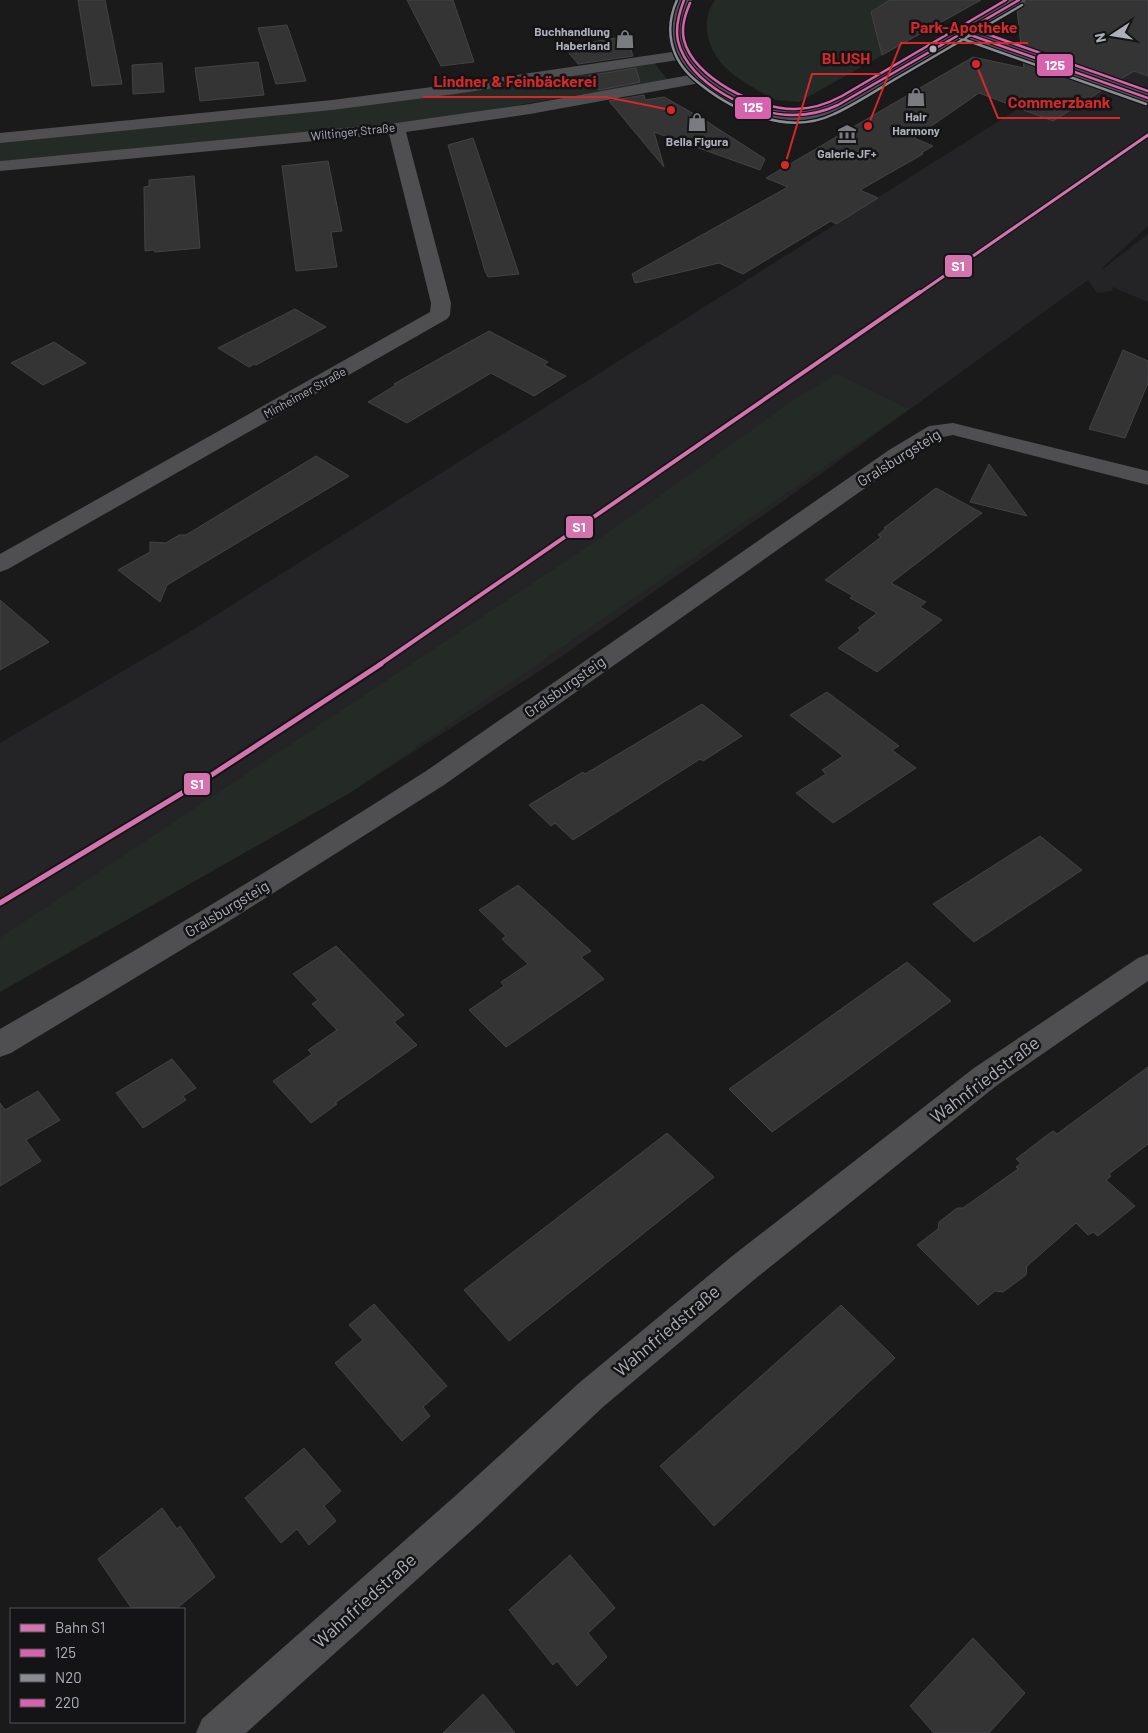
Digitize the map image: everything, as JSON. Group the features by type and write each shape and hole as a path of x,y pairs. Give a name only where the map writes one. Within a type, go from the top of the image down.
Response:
{"street":[{"path":"684,0 676,22 677,38 682,55 703,78 749,107 763,112 796,116 815,114 842,102 1019,0"},
{"path":"962,32 1148,98"},
{"name":"Wiltinger Straße","path":"0,138 375,100 522,80 682,55"},
{"name":"Wiltinger Straße","path":"0,166 396,128 530,109 703,78"},
{"name":"Minheimer Straße","path":"0,564 440,315 441,303 396,128"},
{"name":"Gralsburgsteig","path":"0,1044 209,920 391,807 897,455 937,431 953,429 1148,478"},
{"name":"Wahnfriedstraße","path":"216,1733 467,1510 592,1395 743,1268 985,1077 1148,966"}],"shaded area":[{"path":"715,0 981,0 799,102 776,100 769,97 736,76 720,61 710,45 707,26 707,17"},
{"path":"1148,27 1148,226 1102,268 1148,234 1148,302 1112,287 1113,291 1097,293 1088,280 786,499 555,661 348,794 0,990 0,743 186,634"},
{"path":"654,63 668,80 459,115 381,125 0,161 0,141 295,113 519,85"},
{"path":"837,374 909,409 348,794 0,992 0,938 602,537 792,401"}],"building":[{"path":"78,0 105,0 122,84 92,86"},
{"path":"407,0 453,0 474,62 441,66"},
{"path":"890,0 981,0 882,55 871,12"},
{"path":"1029,0 1148,0 1148,76 1134,71 1119,80 1021,46 1017,9"},
{"path":"287,25 306,81 276,84 258,28"},
{"path":"627,36 633,56 578,64 564,47"},
{"path":"973,57 1024,68 1023,61 1104,89 1053,121 979,93 914,138 933,146 921,153 923,154 860,190 878,198 836,224 831,221 743,274 719,263 635,283 632,274 788,187 766,178"},
{"path":"258,62 264,95 200,101 195,68"},
{"path":"162,63 164,92 133,94 132,65"},
{"path":"636,68 640,82 599,90 588,76"},
{"path":"644,95 645,100 664,97 703,119 765,159 760,170 654,132 664,167 609,101"},
{"path":"473,138 519,274 488,277 485,271 448,145"},
{"path":"328,161 342,231 331,232 337,267 296,271 282,166"},
{"path":"194,176 200,248 155,252 154,250 145,251 144,187 149,186 149,180"},
{"path":"295,309 326,327 249,367 218,348"},
{"path":"489,331 548,362 544,365 566,376 534,396 491,373 407,423 368,402 396,385 394,384"},
{"path":"54,342 86,363 43,385 11,363"},
{"path":"1123,350 1148,361 1148,383 1125,438 1089,429"},
{"path":"316,456 349,476 167,585 160,602 118,570 150,552 150,542 166,543 179,535 186,535"},
{"path":"989,464 1027,516 970,502"},
{"path":"936,488 982,513 891,583 926,602 920,607 942,620 877,672 838,648 861,630 858,628 877,613 850,598 853,596 825,580 881,537 878,535 886,528 884,528"},
{"path":"0,600 49,642 0,670"},
{"path":"827,692 899,746 892,750 916,768 833,823 796,793 826,774 822,770 843,756 790,715"},
{"path":"702,704 742,736 703,761 700,759 573,840 555,823 551,826 529,805 583,772 585,774"},
{"path":"1040,836 1082,870 974,942 933,904"},
{"path":"518,885 591,951 581,957 604,979 506,1047 469,1010 504,986 501,982 528,964 502,939 506,936 479,910"},
{"path":"336,946 404,1015 394,1022 417,1045 335,1103 337,1104 311,1123 273,1081 312,1054 308,1050 337,1030 312,1004 318,1000 293,974"},
{"path":"907,962 951,1001 772,1132 729,1089"},
{"path":"172,1059 196,1088 183,1096 186,1100 143,1128 116,1093"},
{"path":"1148,1067 1148,1144 1109,1174 1111,1176 1106,1180 1135,1206 1098,1236 1093,1232 1088,1235 1076,1223 1027,1266 1026,1275 1003,1292 995,1291 978,1305 917,1245 938,1229 939,1222 957,1208 963,1208 1018,1169 1016,1167 1021,1163 1016,1159 1053,1131 1057,1134"},
{"path":"38,1091 60,1120 26,1140 41,1161 0,1186 0,1103 5,1110"},
{"path":"667,1133 714,1177 509,1341 464,1290"},
{"path":"374,1304 447,1386 423,1407 430,1416 402,1441 335,1363 363,1340 349,1325"},
{"path":"841,1305 895,1358 714,1526 660,1466"},
{"path":"304,1448 341,1491 324,1506 336,1521 309,1545 297,1529 281,1543 245,1498"},
{"path":"162,1508 177,1529 180,1526 215,1577 177,1608 131,1608 98,1559"},
{"path":"570,1555 615,1608 588,1633 607,1657 577,1686 557,1661 553,1665 509,1610"},
{"path":"973,1638 1025,1693 989,1733 934,1733 910,1706"},
{"path":"483,1694 515,1733 443,1733"}],"rail line":[{"name":"S1","path":"0,903 207,778 409,645 1148,135"}],"transit line":[{"name":"N20","path":"677,0 672,13 670,39 674,52 691,76 718,97 748,112 763,118 790,122 812,120 833,115 1022,5"},
{"name":"125","path":"684,0 677,21 678,40 680,49 691,67 727,96 743,104 776,114 793,115 811,114 838,105 1019,0"},
{"name":"220","path":"690,3 684,21 684,39 686,47 697,63 731,90 761,104 793,109 826,104 842,96 1006,0"},
{"name":"220","path":"964,26 1148,91"},
{"name":"125","path":"962,32 1148,98"},
{"name":"N20","path":"960,38 1146,104"}],"place":[{"name":"Buchhandlung Haberland","path":"625,39"},
{"name":"Commerzbank","path":"976,64"},
{"name":"Hair Harmony","path":"916,97"},
{"name":"Lindner & Feinbäckerei","path":"671,110"},
{"name":"Bella Figura","path":"697,122"},
{"name":"Park-Apotheke","path":"868,126"},
{"name":"Galerie JF+","path":"847,134"},
{"name":"BLUSH","path":"785,165"}]}
